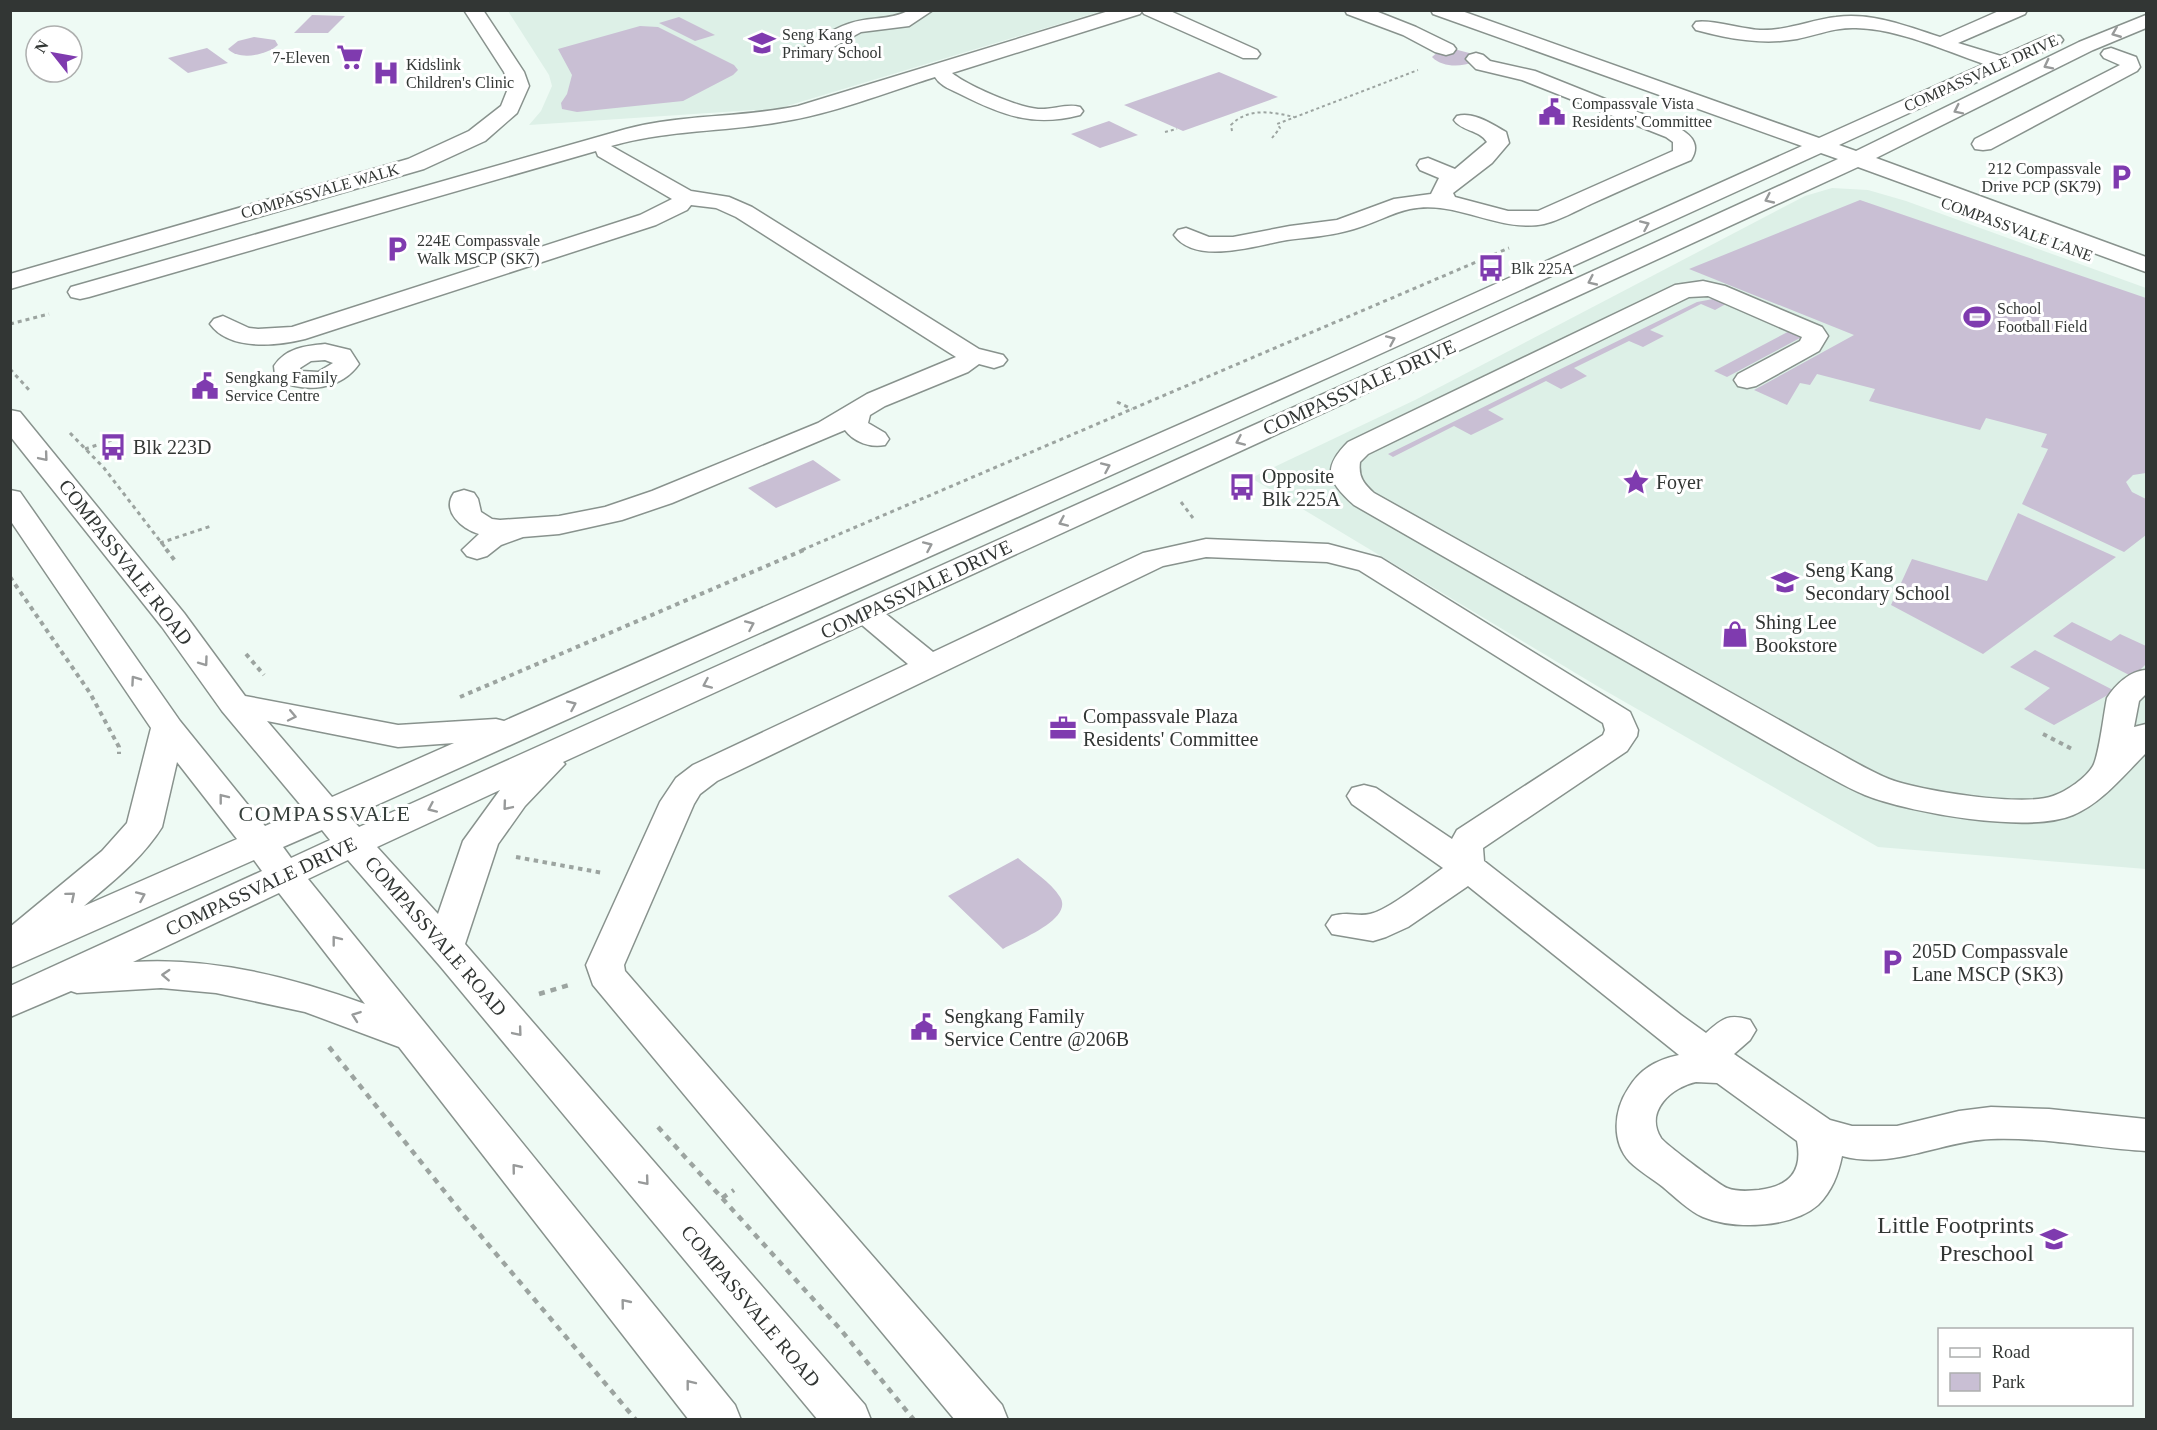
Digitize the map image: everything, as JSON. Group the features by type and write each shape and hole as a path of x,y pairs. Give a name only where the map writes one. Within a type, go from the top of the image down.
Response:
{"street":[{"name":"COMPASSVALE WALK","path":"10,282 416,164 477,136 510,109 519,86 514,72 473,10"},
{"path":"805,46 835,38 864,25 902,22 924,10"},
{"path":"80,292 140,282 341,218 433,198 608,152 671,126 776,118 1133,10"},
{"path":"1151,10 1250,54"},
{"path":"1354,10 1425,38 1434,46 1460,58 1528,75 1662,128 1682,139 1686,146 1683,155 1673,161 1544,217 1532,220 1488,215 1448,193"},
{"path":"1440,10 1529,43 1531,50 1540,54 1823,159 1894,178"},
{"path":"1941,42 2018,10"},
{"name":"COMPASSVALE DRIVE","path":"10,1002 354,843 1370,383 1823,159 1841,136 2110,15"},
{"path":"1811,19 1884,25 2002,63"},
{"name":"COMPASSVALE DRIVE","path":"10,954 1327,369 1823,159 1878,148 2086,46 2146,21"},
{"path":"1703,26 1759,40 1837,22"},
{"path":"1198,32 1218,32 1236,28"},
{"path":"1460,58 1507,35"},
{"path":"1983,144 2130,67 2129,62 2111,54 2146,57"},
{"path":"945,68 942,73 946,79 980,106 1011,109 1035,116 1058,116 1073,111"},
{"path":"2110,79 2114,86 2131,91"},
{"path":"2032,119 2036,129 2049,134"},
{"path":"1186,235 1222,253 1346,225 1411,202 1448,193 1506,140 1464,120"},
{"path":"464,499 463,507 467,514 483,527 518,529 559,525 612,514 685,488 828,429 868,405 969,360 982,357 744,212 721,202 685,197 608,152"},
{"path":"1428,165 1451,175 1448,193"},
{"path":"645,173 659,175 684,170"},
{"name":"COMPASSVALE LANE","path":"1894,178 2146,265"},
{"name":"COMPASSVALE LANE","path":"1894,178 2146,278"},
{"path":"317,192 325,204 341,218"},
{"path":"223,324 243,335 258,338 296,334 358,313 437,296 663,214 679,205 685,197"},
{"path":"1305,213 1322,222 1346,225"},
{"path":"609,249 606,246 609,237 624,227"},
{"path":"1747,380 1810,346 1815,336 1813,332 1716,291 1703,288 1684,290 1358,448 1346,460 1344,474 1354,491 1364,499 1812,753 1877,787 1913,798 1946,804 2031,811 2060,807 2083,795 2146,735"},
{"path":"296,334 276,348 276,361 288,375 300,380 328,377 343,368 345,359 332,340 333,334 343,320 358,313"},
{"path":"831,400 868,405"},
{"path":"868,405 854,422 857,428 875,439"},
{"name":"COMPASSVALE ROAD","path":"10,418 173,620 234,704 848,1419"},
{"path":"640,475 643,481 652,487 673,490 685,488"},
{"path":"14,509 168,728 718,1419"},
{"path":"477,550 491,539 518,529"},
{"path":"985,1419 607,975 605,965 677,802 688,786 705,773 1154,559 1206,548 1328,553 1370,564 1608,711 1620,721 1622,732 1615,743 1465,843 1463,859 1468,867"},
{"path":"865,612 930,666"},
{"path":"2110,769 2123,698 2143,680 2146,680"},
{"path":"234,704 327,724 398,736 518,728"},
{"path":"10,948 115,860 144,827 168,728"},
{"path":"445,947 481,842 513,798 562,750"},
{"path":"2110,769 2146,760"},
{"path":"1364,796 1468,867 1723,1051 1816,1132 1840,1140 1866,1144 1898,1142 1962,1126 1991,1123 2146,1135"},
{"path":"1345,925 1373,928 1395,918 1468,867"},
{"path":"60,980 161,974 216,979 311,999 411,1036"},
{"path":"1723,1051 1696,1067 1671,1072 1652,1085 1640,1104 1636,1125 1644,1149 1716,1204 1748,1209 1777,1205 1801,1194 1816,1177 1821,1155 1816,1132"}],"path":[{"path":"1272,138 1280,128 1277,124 1421,69"},
{"path":"1234,113 1242,116 1261,113 1295,117"},
{"path":"1232,131 1231,125 1242,116"},
{"path":"1165,132 1177,129"},
{"path":"459,697 1510,248"},
{"path":"10,324 49,315"},
{"path":"10,369 32,392"},
{"path":"1117,402 1132,409"},
{"path":"69,432 104,468 182,571"},
{"path":"1182,503 1198,525"},
{"path":"119,552 161,543 211,526"},
{"path":"10,577 90,693 119,747 119,757"},
{"path":"240,645 261,674 272,678"},
{"path":"514,856 642,880"},
{"path":"531,986 544,1000"},
{"path":"323,1039 465,1217 636,1419"},
{"path":"651,1119 841,1329 914,1419"},
{"path":"798,1360 884,1301"}],"shaded area":[{"name":"Seng Kang Primary School","path":"508,11 1102,11 760,114 754,110 529,125 541,111 552,86 549,75"},
{"name":"Seng Kang Secondary School","path":"1832,188 1868,190 1906,201 2146,288 2146,869 1878,847 1597,686 1251,478 1415,400 1805,196"}],"green space":[{"path":"312,15 345,16 328,33 294,33"},
{"path":"679,17 715,35 695,41 659,23"},
{"path":"640,26 658,27 734,65 738,70 733,75 683,101 577,112 562,109 561,103 567,94 572,75 558,49"},
{"path":"254,37 275,40 278,45 267,52 246,56 233,53 228,49 238,41"},
{"path":"207,48 228,63 188,73 168,58"},
{"path":"1454,49 1473,54 1474,62 1452,66 1436,61 1432,57 1440,50"},
{"path":"1219,72 1278,97 1183,131 1124,105"},
{"path":"1109,121 1138,135 1100,148 1071,134"},
{"name":"School Football Field","path":"1860,200 2146,298 2146,473 2133,475 2126,482 2132,492 2146,499 2146,535 2124,552 2022,504 2048,449 2041,447 2047,434 1986,418 1980,430 1869,401 1875,389 1817,374 1810,385 1800,383 1787,405 1754,390 1854,335 1689,269"},
{"path":"1713,299 1733,300 1715,310 1701,304 1650,330 1664,336 1643,347 1629,341 1574,368 1587,376 1561,389 1546,381 1488,410 1504,419 1471,435 1454,426 1393,457 1388,454 1697,302"},
{"path":"1797,327 1803,336 1727,377 1714,371"},
{"path":"813,460 841,480 776,508 748,488"},
{"path":"2018,513 2116,557 1983,654 1891,605 1912,559 1987,581"},
{"path":"2072,622 2111,641 2120,634 2146,646 2146,664 2133,677 2053,636"},
{"path":"2035,650 2115,691 2054,725 2024,709 2050,688 2010,667"},
{"path":"1018,858 1051,886 1060,897 1062,905 1052,921 1003,949 948,896"}],"place":[{"name":"Seng Kang Primary School","path":"762,43"},
{"name":"7-Eleven","path":"350,57"},
{"name":"Kidslink Children's Clinic","path":"386,73"},
{"name":"Compassvale Vista Residents' Committee","path":"1552,112"},
{"name":"212 Compassvale Drive PCP (SK79)","path":"2121,177"},
{"name":"224E Compassvale Walk MSCP (SK7)","path":"397,249"},
{"name":"Blk 225A","path":"1491,268"},
{"name":"School Football Field","path":"1977,317"},
{"name":"Sengkang Family Service Centre","path":"205,386"},
{"name":"Blk 223D","path":"113,447"},
{"name":"Foyer","path":"1636,482"},
{"name":"Opposite Blk 225A","path":"1242,487"},
{"name":"Seng Kang Secondary School","path":"1785,582"},
{"name":"Shing Lee Bookstore","path":"1735,634"},
{"name":"Compassvale Plaza Residents' Committee","path":"1063,728"},
{"name":"205D Compassvale Lane MSCP (SK3)","path":"1892,962"},
{"name":"Sengkang Family Service Centre @206B","path":"924,1027"},
{"name":"Little Footprints Preschool","path":"2054,1239"}],"district":[{"name":"COMPASSVALE","path":"325,813"}]}
